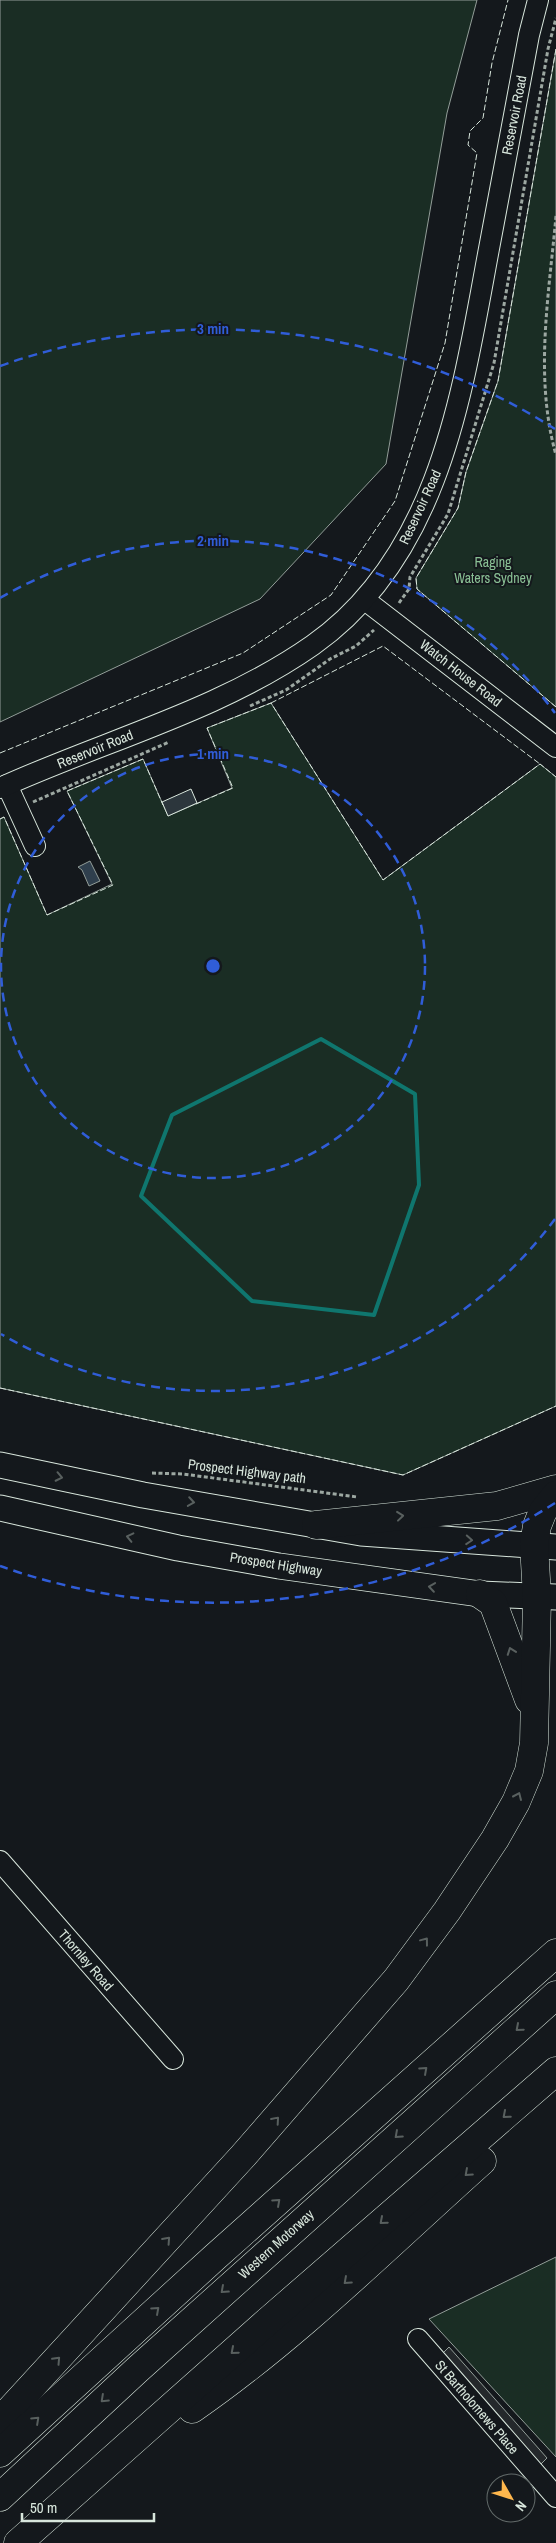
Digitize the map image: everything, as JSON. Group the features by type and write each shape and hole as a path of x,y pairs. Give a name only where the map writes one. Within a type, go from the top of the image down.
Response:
{"highway":[{"path":"316,1525 497,1506 556,1489"},
{"path":"0,2421 243,2156 396,1980 447,1911 495,1839 516,1802 529,1770 533,1752 533,1713 547,1597 545,1546 537,1526 543,1511 556,1495"},
{"path":"480,1594 493,1603 533,1713"},
{"path":"0,2453 201,2269 556,1953"},
{"name":"Western Motorway","path":"0,2497 138,2368 556,1995"},
{"path":"18,2543 556,2071"},
{"path":"93,2476 224,2386 280,2341 556,2093"}],"main road":[{"path":"0,1465 143,1495 361,1533 545,1546"},
{"name":"Prospect Highway","path":"0,1508 178,1548 242,1559 480,1594 547,1597"}],"street":[{"name":"Reservoir Road","path":"3,786 243,686 312,646 349,616 365,600 392,563 417,520 452,428 463,388 529,35 538,0"},
{"name":"Watch House Road","path":"365,600 556,747"},
{"path":"3,786 35,846"},
{"name":"Thornley Road","path":"0,1861 173,2060"},
{"name":"St Bartholomews Place","path":"418,2339 556,2497"}],"path":[{"path":"556,216 543,365 549,429 556,455"},
{"name":"Prospect Highway path","path":"148,1473 183,1474 366,1498"}],"highlighted area":[{"path":"321,1039 415,1094 419,1185 374,1315 252,1301 141,1196 172,1115"}],"green space":[{"path":"0,0 477,0 447,113 386,464 260,599 0,722"},
{"name":"Raging Waters Sydney","path":"556,49 556,707 417,589 416,578 458,508 466,472 498,381"},
{"path":"271,703 383,880 540,764 556,777 556,1406 403,1475 0,1388 0,819 4,817 47,915 112,884 67,791 143,759 168,816 232,788 207,728"},
{"path":"556,2257 556,2457 429,2319"}],"shaded area":[{"path":"449,2347 547,2458 539,2466 441,2355"}],"water":[{"path":"90,861 100,881 89,886 82,870 78,867"}],"building":[{"path":"191,789 197,803 168,816 162,802"}],"fence":[{"path":"0,753 243,653 331,595 395,501 445,343 477,153 468,145 470,131 483,118 492,63 508,0"},
{"path":"556,49 498,381 466,472 458,508 416,578 417,589 556,707"},
{"path":"271,703 383,646 540,764"},
{"path":"196,804 233,788 207,728 271,703 383,880 540,764 556,777"},
{"path":"0,819 4,817 47,915 113,885 67,791 143,759 163,805"},
{"path":"0,1388 403,1475 556,1406"}]}
